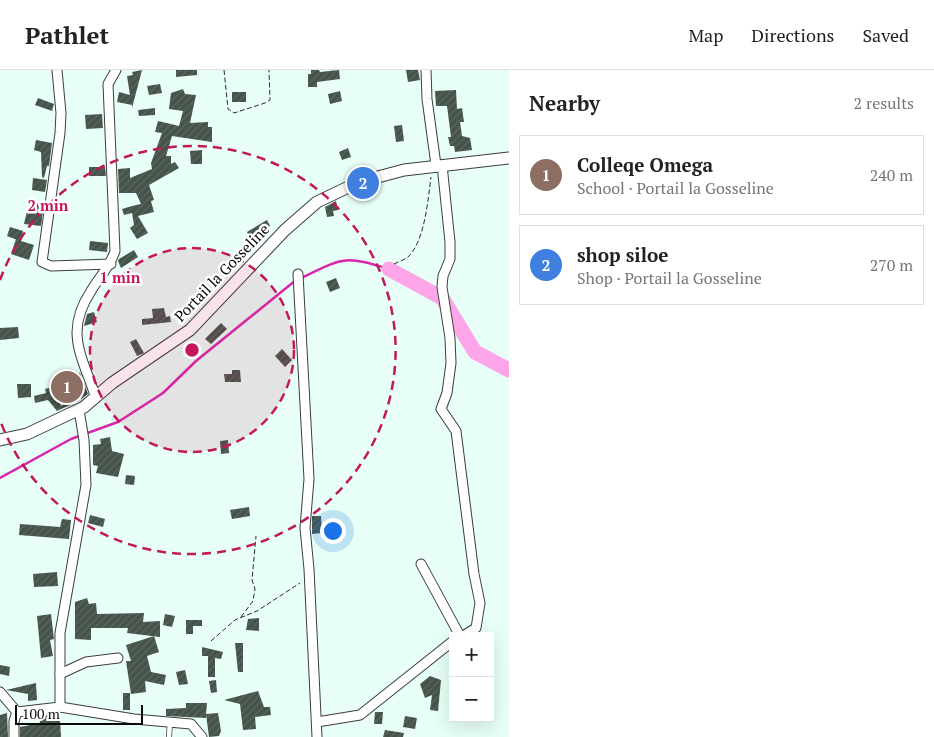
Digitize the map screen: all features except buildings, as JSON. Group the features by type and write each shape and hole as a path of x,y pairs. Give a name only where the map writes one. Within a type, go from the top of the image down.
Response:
{"street":[{"path":"57,70 61,113 60,133 42,262 51,266 111,264"},
{"path":"96,398 75,336 76,322 83,304 111,264 114,251 108,84 116,70"},
{"path":"426,70 427,100 442,165 450,242 450,259 443,276 442,287 450,338 451,363 447,393 441,409 456,431 474,574 480,603 476,628 469,632"},
{"name":"Portail la Gosseline","path":"0,440 27,434 79,410 112,383 190,330 285,230 317,202 359,182 404,170 509,158"},
{"path":"298,274 309,479 305,528 310,569 318,737"},
{"path":"60,707 60,633 86,485 84,440 79,410"},
{"path":"421,564 460,632"},
{"path":"317,722 360,714 449,644"},
{"path":"60,674 86,662 118,658"},
{"path":"0,692 18,712"},
{"path":"18,712 60,707 68,710 191,724 202,737"},
{"path":"14,737 14,720 18,712"}],"lane":[{"path":"169,737 170,722"}],"path":[{"path":"224,70 228,109 234,112 270,100 269,70"},
{"path":"394,264 408,257 417,244 426,214 431,177 442,165"},
{"path":"241,618 253,601 255,590 252,580 256,536"},
{"path":"211,641 222,630 301,582"}],"waterway":[{"path":"301,278 326,266 352,260 389,269"},
{"path":"389,269 442,298 475,352 509,370"},
{"path":"0,478 71,439 118,422 163,393 196,361 296,280"}],"place":[{"name":"shop siloe","path":"363,183"},
{"name":"Colleqe Omega","path":"67,387"}]}
